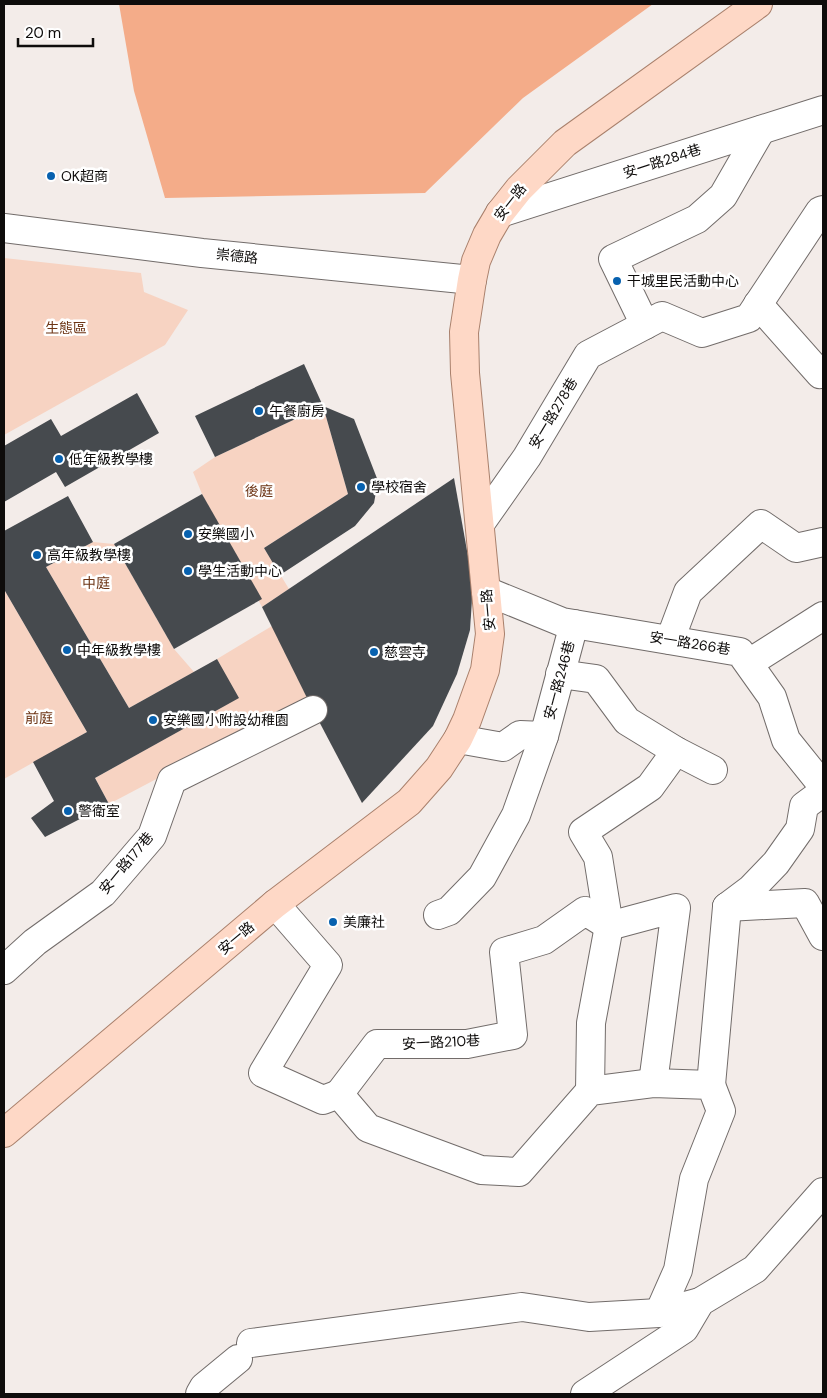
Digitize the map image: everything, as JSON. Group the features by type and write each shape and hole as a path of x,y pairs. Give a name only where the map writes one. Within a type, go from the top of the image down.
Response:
{"main road":[{"name":"安一路","path":"4,1133 275,904 409,802 438,768 458,739 474,704 489,652 490,634 464,349 464,332 472,280 487,234 500,213 519,189 565,143 758,4"}],"street":[{"name":"安一路284巷","path":"500,213 823,110"},
{"path":"645,325 613,259 697,219 723,196 761,130"},
{"path":"823,210 758,304 820,374 823,373"},
{"name":"崇德路","path":"4,228 202,253 472,280"},
{"name":"安一路278巷","path":"480,524 527,457 588,355 662,316 702,333 749,318 758,304"},
{"path":"670,640 688,592 761,524 796,548 821,546"},
{"name":"安一路266巷","path":"486,591 562,622 740,652 750,663 772,697 786,740 823,786"},
{"path":"750,663 823,616"},
{"name":"安一路246巷","path":"438,915 449,911 482,877 516,815 544,736 574,624"},
{"path":"560,674 596,679 627,720 713,770"},
{"name":"安一路177巷","path":"4,970 35,942 103,893 152,836 172,780 313,710"},
{"name":"安一路246巷","path":"458,739 503,747 520,735 544,736"},
{"path":"275,904 328,965 263,1073 323,1100 339,1094 368,1128 481,1170 519,1172 590,1091 592,1023 609,926 598,858 584,832 650,788 676,750"},
{"path":"658,1313 678,1270 694,1179 721,1111 711,1085 727,906 751,888 776,863 800,829 804,806 823,792"},
{"path":"727,906 805,903 823,936"},
{"path":"609,926 676,908 653,1083"},
{"name":"安一路210巷","path":"339,1094 377,1044 467,1044 513,1035 504,952 544,940 585,911 609,926"},
{"path":"590,1091 653,1083 711,1085"},
{"path":"200,1394 204,1387 245,1351 522,1307 590,1317 658,1313 700,1302 755,1269 823,1192"},
{"path":"585,1394 684,1329 700,1302"}],"green space":[{"name":"生態區","path":"4,258 141,273 144,292 188,310 165,345 4,435"},
{"name":"後庭","path":"323,406 348,494 264,548 289,589 262,607 202,494 193,472 215,457"},
{"name":"中庭","path":"93,542 114,544 174,649 194,672 129,708 46,567"},
{"name":"前庭","path":"4,592 87,732 4,779"},
{"path":"272,626 308,699 109,804 95,778 238,698 217,659"}],"shaded area":[{"path":"119,4 653,4 523,98 425,193 165,198 134,91"}],"building":[{"name":"午餐廚房","path":"304,364 323,406 215,457 195,416"},
{"name":"低年級教學樓","path":"137,393 159,433 65,487 56,472 4,502 4,446 51,419 61,436"},
{"name":"學校宿舍","path":"323,406 354,419 378,481 374,503 355,526 280,575 264,548 348,494"},
{"name":"慈雲寺","path":"454,478 473,584 470,630 457,674 433,726 362,803 262,607"},
{"name":"學生活動中心","path":"202,494 262,599 174,649 114,544"},
{"path":"68,496 93,542 46,567 129,708 217,659 239,698 95,778 109,804 45,837 31,818 54,801 33,762 87,732 4,592 4,531"}],"place":[{"name":"OK超商","path":"51,176"},
{"name":"干城里民活動中心","path":"617,281"},
{"name":"午餐廚房","path":"259,411"},
{"name":"低年級教學樓","path":"59,459"},
{"name":"學校宿舍","path":"361,487"},
{"name":"安樂國小","path":"188,534"},
{"name":"高年級教學樓","path":"37,555"},
{"name":"學生活動中心","path":"188,571"},
{"name":"中年級教學樓","path":"67,650"},
{"name":"慈雲寺","path":"374,652"},
{"name":"安樂國小附設幼稚園","path":"153,720"},
{"name":"警衛室","path":"68,811"},
{"name":"美廉社","path":"333,922"}]}
